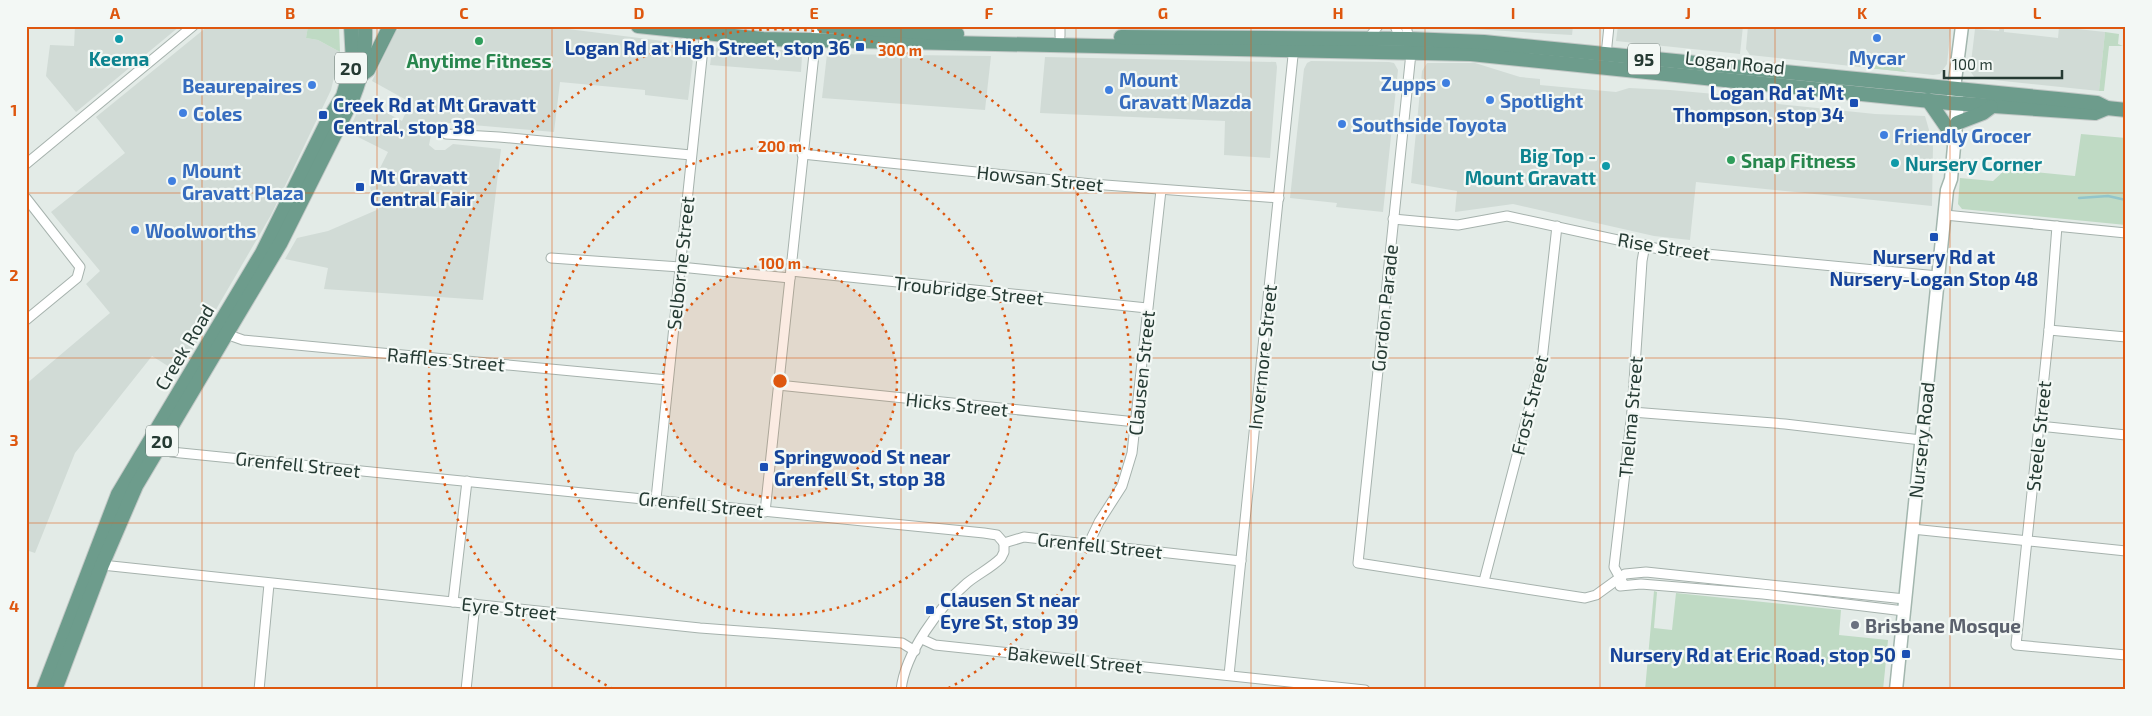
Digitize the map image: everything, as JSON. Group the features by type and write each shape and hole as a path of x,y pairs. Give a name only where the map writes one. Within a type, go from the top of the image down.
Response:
{"main road":[{"path":"361,76 368,70 390,26"},
{"name":"Logan Road","path":"638,26 705,30 763,38 816,33 940,34 1294,45 1404,37 1492,56 1954,103 2095,113 2107,108"},
{"name":"Logan Road","path":"823,26 940,34 1060,31 1294,45 1404,37 1477,42 2096,103 2107,108 2126,110"},
{"name":"Nursery Road","path":"1896,690 1945,214 1947,190 1945,179 1962,26"},
{"name":"Creek Road","path":"54,689 126,505 157,448 296,216 350,104 361,76 366,45 354,27"},
{"name":"Creek Road","path":"54,689 118,494 262,253 328,120 343,96 353,62 354,27"},
{"path":"1928,100 1952,126 1983,113 1992,106"}],"street":[{"path":"26,164 192,26"},
{"path":"1368,39 1378,26"},
{"path":"1606,55 1609,26"},
{"name":"Selborne Street","path":"656,499 705,30"},
{"path":"765,512 816,33"},
{"name":"Gordon Parade","path":"1404,37 1393,219 1358,563 1484,581"},
{"name":"Invermore Street","path":"1228,675 1294,45"},
{"path":"446,134 499,137 691,156"},
{"name":"Howsan Street","path":"802,154 1161,190 1279,198"},
{"name":"Clausen Street","path":"1088,545 1099,522 1122,486 1132,453 1161,190"},
{"path":"26,198 80,267 77,278 26,320"},
{"path":"1945,214 2126,233"},
{"name":"Rise Street","path":"1393,219 1458,225 1507,216 1664,250 1938,276"},
{"name":"Frost Street","path":"1484,581 1542,360 1557,226"},
{"name":"Steele Street","path":"2057,226 2049,330 2016,645 2126,655"},
{"name":"Thelma Street","path":"1621,582 1614,567 1615,552 1632,412 1642,261 1645,246"},
{"name":"Troubridge Street","path":"551,258 790,274 1147,308"},
{"path":"2049,330 2126,337"},
{"name":"Raffles Street","path":"226,334 243,340 668,380"},
{"name":"Hicks Street","path":"778,385 1136,422"},
{"path":"1632,412 1785,424 1921,440"},
{"path":"2039,426 2126,435"},
{"name":"Grenfell Street","path":"157,448 171,452 984,533 997,535 1004,543 1024,537 1241,561"},
{"path":"453,602 467,481"},
{"path":"1912,529 2027,539 2126,551"},
{"path":"901,690 906,666 932,621 954,595 1001,558 1004,552 1004,543"},
{"name":"Eyre Street","path":"102,565 700,628 902,643 915,651"},
{"path":"1484,581 1585,598 1596,595 1621,582 1625,574 1646,572 1904,605"},
{"path":"259,690 269,584"},
{"path":"466,690 475,604"},
{"name":"Bakewell Street","path":"922,639 936,645 1365,690"}],"shaded area":[{"path":"75,26 180,26 76,112 46,76 50,45 74,46"},
{"name":"Mount Gravatt Plaza","path":"208,26 308,26 306,38 318,40 340,52 331,90 271,215 179,373 152,356 75,453 35,553 26,550 26,384 110,313 86,284 100,271 51,212 125,153 96,117"},
{"path":"403,26 544,26 687,44 694,51 688,100 645,95 645,90 560,82 554,132 438,122 431,135 429,145 435,150 445,150 453,144 501,149 483,300 324,289 328,268 285,259 297,238 328,231 379,209 370,188 388,152 348,132 363,100 402,121 410,102 372,81 396,31"},
{"path":"1421,26 1573,26 1572,35"},
{"path":"1618,26 1743,26 1740,54 1616,41"},
{"path":"1748,26 1951,26 1947,64 1940,74 1933,75 1750,55 1746,49"},
{"path":"2000,26 2004,26 2004,32 2058,38 2059,27 2105,32 2099,91 1975,78 1970,71 1975,29 1999,31"},
{"path":"719,46 797,51 802,56 801,72 710,65 712,51"},
{"path":"827,54 991,56 985,110 822,98"},
{"path":"1045,57 1276,62 1270,158 1224,155 1225,121 1040,113"},
{"path":"1311,61 1389,62 1394,63 1398,70 1383,212 1336,207 1337,203 1290,198 1304,69 1307,63"},
{"path":"1427,63 1475,63 1520,77 1540,79 1540,85 1616,92 1629,88 1670,90 1771,99 1778,104 1875,114 1925,116 1933,144 1932,206 1696,182 1690,240 1654,236 1513,204 1455,212 1457,191 1411,183 1422,71"}],"green space":[{"path":"308,26 339,26 340,52 318,40 306,38"},
{"path":"2105,32 2119,34 2118,44 2123,46 2109,46 2104,91 2099,91"},
{"path":"1876,65 1898,67 1907,72 1867,68"},
{"path":"2081,134 2126,138 2126,225 1962,209 1958,204 1960,178 1993,181 2006,169 2075,176"},
{"path":"1654,591 1657,592 1654,628 1672,630 1676,593 1841,610 1839,635 1888,640 1883,690 1645,690"}],"waterway":[{"path":"2079,198 2108,196 2126,200"}],"place":[{"name":"Mycar","path":"1877,38"},
{"name":"Keema","path":"119,39"},
{"name":"Anytime Fitness","path":"479,41"},
{"name":"Logan Rd at High Street, stop 36","path":"860,47"},
{"name":"Zupps","path":"1446,83"},
{"name":"Beaurepaires","path":"312,85"},
{"name":"Mount Gravatt Mazda","path":"1109,90"},
{"name":"Spotlight","path":"1490,100"},
{"name":"Logan Rd at Mt Thompson, stop 34","path":"1854,103"},
{"name":"Coles","path":"183,113"},
{"name":"Creek Rd at Mt Gravatt Central, stop 38","path":"323,115"},
{"name":"Southside Toyota","path":"1342,124"},
{"name":"Friendly Grocer","path":"1884,135"},
{"name":"Snap Fitness","path":"1731,160"},
{"name":"Nursery Corner","path":"1895,163"},
{"name":"Big Top - Mount Gravatt","path":"1606,166"},
{"name":"Mount Gravatt Plaza","path":"172,181"},
{"name":"Mt Gravatt Central Fair","path":"360,187"},
{"name":"Woolworths","path":"135,230"},
{"name":"Nursery Rd at Nursery-Logan Stop 48","path":"1934,237"},
{"name":"Springwood St near Grenfell St, stop 38","path":"764,467"},
{"name":"Clausen St near Eyre St, stop 39","path":"930,610"},
{"name":"Brisbane Mosque","path":"1855,625"},
{"name":"Nursery Rd at Eric Road, stop 50","path":"1906,654"}]}
